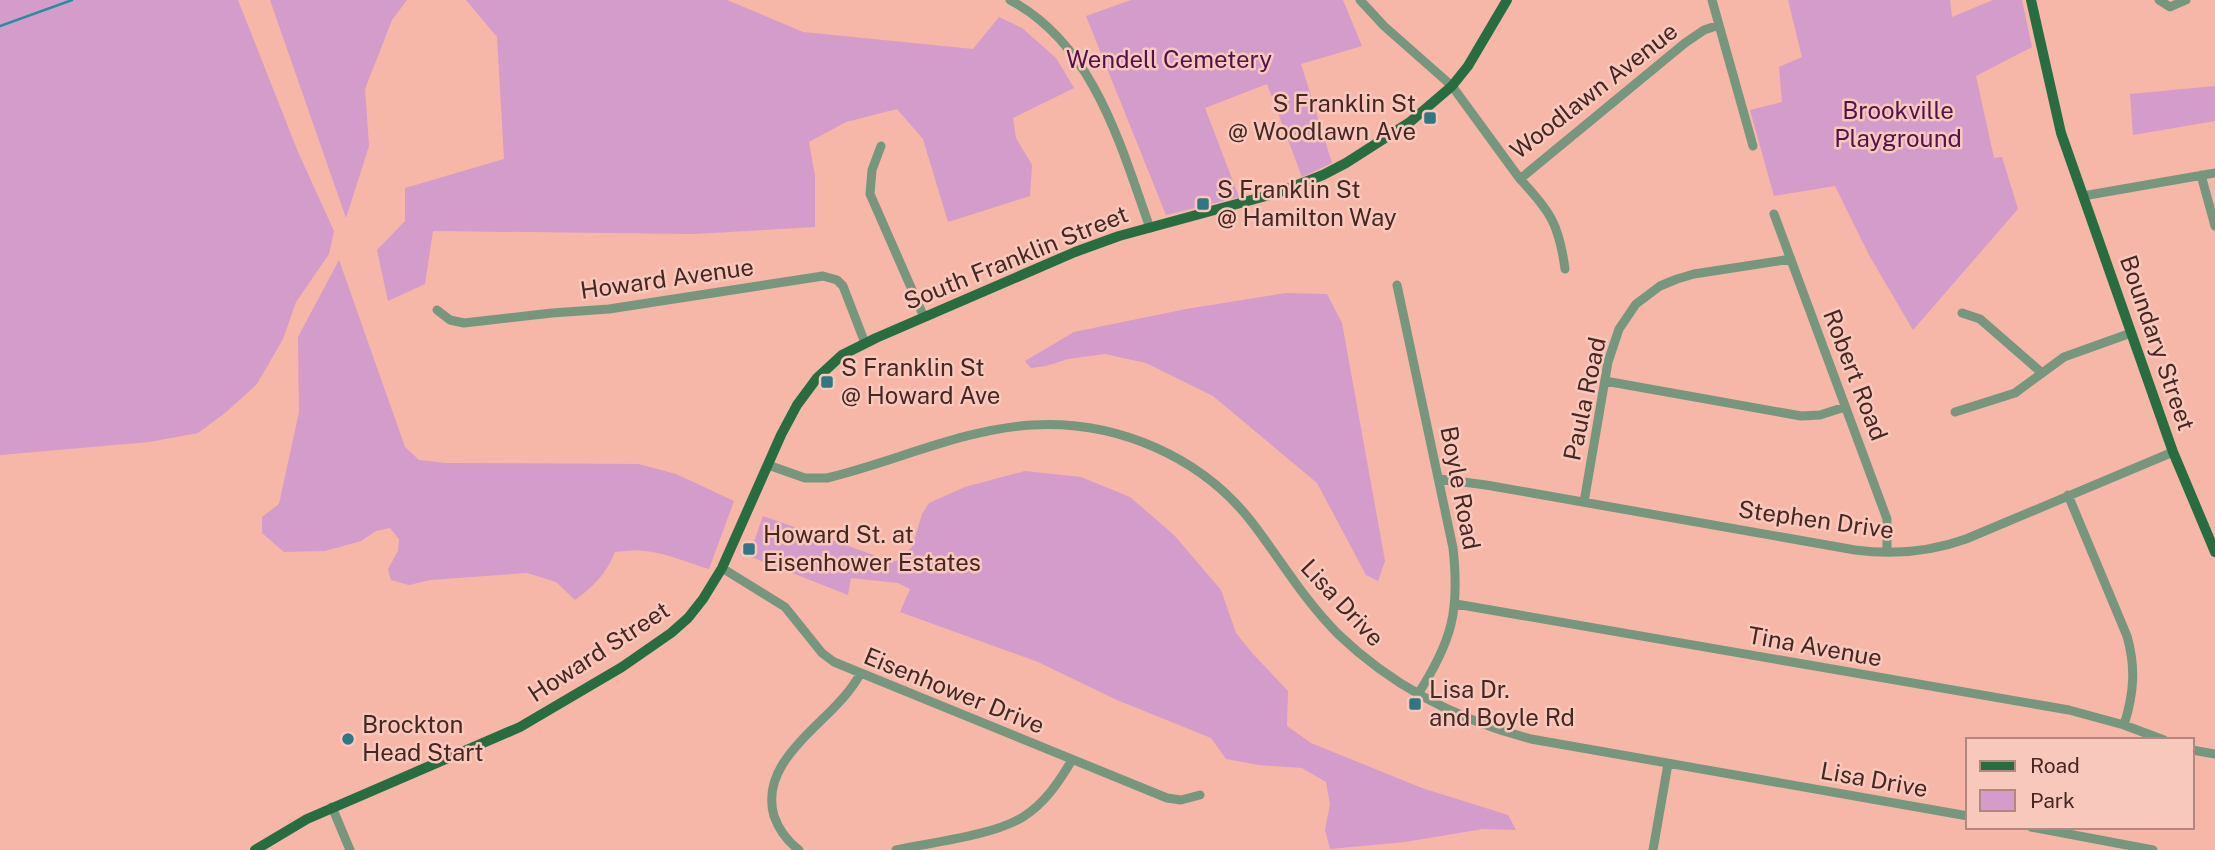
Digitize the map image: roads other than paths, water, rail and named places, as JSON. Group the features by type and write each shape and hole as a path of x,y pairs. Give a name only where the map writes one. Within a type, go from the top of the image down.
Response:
{"main road":[{"name":"South Franklin Street","path":"842,355 1075,252 1277,193 1323,175 1410,122 1452,86 1468,66 1507,0"},
{"name":"Boundary Street","path":"2031,0 2054,109 2066,146 2173,453 2215,552"},
{"name":"Howard Street","path":"255,850 332,807 492,741 537,719 650,649 688,618 722,568 789,419 807,391 842,355"}],"street":[{"path":"1010,0 1044,23 1084,69 1101,100 1150,228"},
{"name":"Woodlawn Avenue","path":"1360,0 1384,26 1452,86 1520,179 1685,43 1704,30 1719,25"},
{"path":"1712,0 1753,146"},
{"path":"2159,0 2170,7 2186,0"},
{"path":"881,146 872,170 870,194 923,317"},
{"path":"2083,196 2215,173"},
{"path":"2202,175 2215,226"},
{"path":"1520,179 1548,210 1554,222 1565,269"},
{"name":"Robert Road","path":"1774,214 1887,519 1887,552"},
{"name":"Paula Road","path":"1584,502 1605,381 1619,329 1636,304 1660,286 1694,274 1791,259"},
{"name":"Howard Avenue","path":"437,310 450,320 464,323 609,309 823,276 837,280 843,286 864,343"},
{"name":"Boyle Road","path":"1397,285 1453,548 1456,604 1437,664 1418,694"},
{"path":"1962,313 1980,319 2042,373"},
{"path":"1955,412 2015,393 2064,357 2131,333"},
{"path":"1605,381 1801,416 1820,415 1845,407"},
{"name":"Lisa Drive","path":"768,466 805,478 827,478 981,433 1031,425 1079,426 1133,438 1175,457 1216,485 1253,524 1305,598 1337,633 1374,665 1445,709 1501,731 1551,743 1966,816"},
{"name":"Stephen Drive","path":"1440,479 1855,550 1922,551 1950,545 2173,453"},
{"path":"2068,495 2133,656 2134,689 2124,725"},
{"name":"Eisenhower Drive","path":"722,568 785,607 822,653 834,662 1167,798 1181,800 1200,795"},
{"name":"Tina Avenue","path":"1456,604 2069,710 2159,738"},
{"path":"799,850 792,845 777,824 772,808 774,779 791,751 845,698 860,674"},
{"path":"2194,750 2215,754"},
{"path":"896,850 987,831 1022,818 1045,799 1072,760"},
{"path":"1653,850 1668,764"},
{"path":"332,807 350,850"},
{"path":"2042,829 2152,850"}],"waterway":[{"path":"0,26 72,0"}],"place":[{"name":"S Franklin St @ Woodlawn Ave","path":"1430,118"},
{"name":"S Franklin St @ Hamilton Way","path":"1203,204"},
{"name":"S Franklin St @ Howard Ave","path":"827,382"},
{"name":"Howard St. at Eisenhower Estates","path":"749,549"},
{"name":"Lisa Dr. and Boyle Rd","path":"1415,704"},
{"name":"Brockton Head Start","path":"348,739"}],"park label":[{"name":"Wendell Cemetery","path":"1169,60"},
{"name":"Brookville Playground","path":"1898,125"}]}
